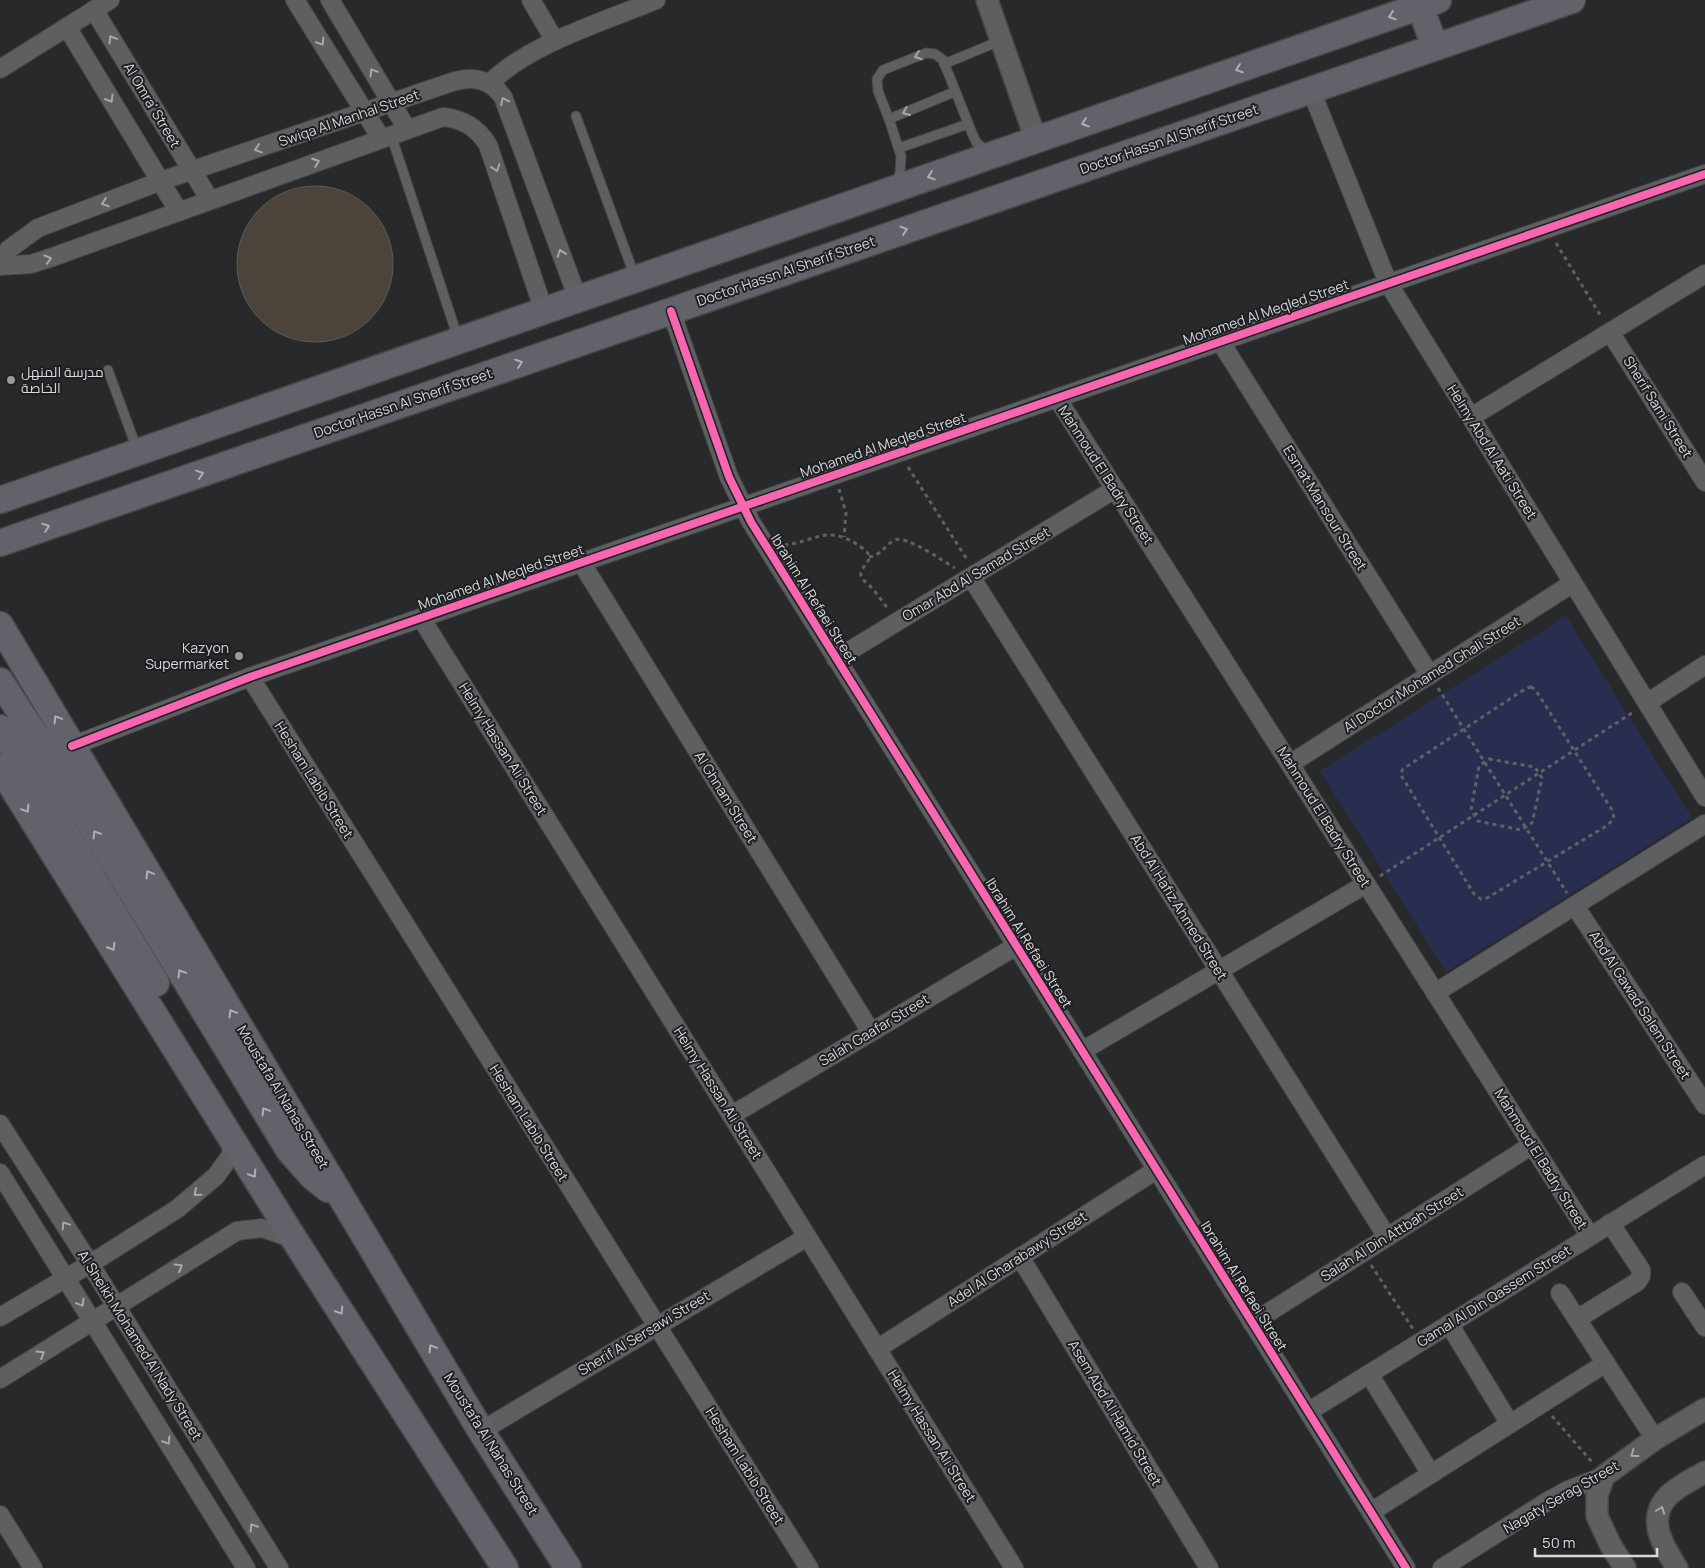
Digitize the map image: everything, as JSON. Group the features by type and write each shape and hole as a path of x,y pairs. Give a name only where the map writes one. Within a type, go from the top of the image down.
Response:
{"main road":[{"name":"Doctor Hassn Al Sherif Street","path":"0,542 1572,0"},
{"path":"0,500 1429,3 1435,47"},
{"path":"1182,89 1197,129"},
{"name":"Moustafa Al Nahas Street","path":"0,625 9,648 72,746 481,1431 568,1568"},
{"path":"0,681 54,764 289,1150 313,1177 343,1199"},
{"path":"0,728 33,779 222,1094 232,1119 232,1140"},
{"path":"0,767 294,1239 504,1568"}],"street":[{"path":"0,69 110,0"},
{"path":"295,0 364,113 393,134"},
{"path":"330,0 392,104 393,134"},
{"path":"531,0 555,41"},
{"path":"578,299 506,104 499,91 490,83 503,71 555,41 656,0"},
{"path":"987,0 1036,140"},
{"name":"Al Omra' Street","path":"94,10 210,200"},
{"path":"67,27 179,212"},
{"name":"Swiqa Al Manhal Street","path":"0,262 9,249 38,228 161,181 463,79 479,79 490,83"},
{"name":"Helmy Abd Al Aati Street","path":"1311,90 1388,283 1705,797"},
{"path":"0,266 31,264 47,259 442,117 463,121 484,137 544,311"},
{"name":"Mohamed Al Meqled Street","path":"72,746 250,677 1705,174"},
{"path":"1471,417 1705,274"},
{"name":"Ibrahim Al Refaei Street","path":"671,311 729,478 742,506 763,542 1406,1568"},
{"name":"Sherif Sami Street","path":"1610,332 1705,482"},
{"name":"Esmat Mansour Street","path":"1220,342 1430,675"},
{"name":"Mahmoud El Badry Street","path":"1057,398 1590,1236"},
{"name":"Omar Abd Al Samad Street","path":"836,659 1115,489"},
{"name":"Al Ghnam Street","path":"581,562 871,1032"},
{"name":"Abd Al Hafiz Ahmed Street","path":"973,575 1388,1237"},
{"name":"Al Doctor Mohamed Ghali Street","path":"1290,764 1573,584"},
{"name":"Helmy Hassan Ali Street","path":"421,618 1014,1568"},
{"path":"1647,703 1705,665"},
{"name":"Hesham Labib Street","path":"250,677 809,1568"},
{"path":"1435,993 1705,824"},
{"path":"1082,1052 1366,884"},
{"name":"Abd Al Gawad Salem Street","path":"1575,906 1705,1105"},
{"name":"Salah Gaafar Street","path":"732,1115 1016,946"},
{"name":"Al Sheikh Mohamed Al Nady Street","path":"0,1124 90,1264 278,1568"},
{"path":"0,1317 90,1264 177,1209 216,1176 231,1155 232,1140"},
{"name":"Salah Al Din Attbah Street","path":"1252,1323 1532,1145"},
{"name":"Gamal Al Din Qassem Street","path":"1308,1412 1705,1165"},
{"name":"Adel Al Gharabawy Street","path":"878,1349 1156,1170"},
{"name":"Al Sheikh Mohamed Al Nady Street","path":"0,1173 246,1568"},
{"path":"1577,1319 1637,1282 1641,1276 1641,1270 1610,1223"},
{"path":"0,1379 238,1231 262,1228 294,1239"},
{"name":"Sherif Al Sersawi Street","path":"481,1431 807,1237"},
{"name":"Asem Abd Al Hamid Street","path":"1020,1257 1209,1568"},
{"path":"1682,1292 1705,1327"},
{"path":"1560,1293 1654,1439"},
{"path":"1449,1324 1510,1424"},
{"path":"1370,1512 1606,1363"},
{"path":"1369,1374 1431,1474"},
{"name":"Nagaty Serag Street","path":"1442,1568 1548,1501 1568,1490 1604,1476 1654,1439 1705,1409"},
{"path":"1677,1568 1664,1548 1659,1535 1657,1522 1661,1508 1668,1496 1705,1472"},
{"path":"1604,1476 1597,1495 1597,1516 1611,1546 1625,1568"},
{"path":"0,1515 33,1568"}],"lane":[{"path":"944,64 1002,40"},
{"path":"892,189 897,182 901,165 899,148 876,85 879,74 883,70 926,52 939,56 976,142 991,155"},
{"path":"889,118 954,92"},
{"path":"576,116 636,279"},
{"path":"899,148 968,124"},
{"path":"393,134 459,340"},
{"path":"108,370 138,452"}],"path":[{"path":"1547,228 1610,332"},
{"path":"898,453 973,575"},
{"path":"831,476 840,489 844,501 846,525 844,537"},
{"path":"763,542 777,546 821,535 844,537 860,546 868,554 869,558"},
{"path":"896,622 876,592 861,576 861,571 869,558 879,554 894,540 905,540 973,575"},
{"path":"1430,675 1575,906"},
{"path":"1532,687 1612,810 1614,818 1608,825 1487,898 1481,899 1474,894 1402,777 1401,772 1464,729 1525,689 1532,687"},
{"path":"1366,884 1647,703"},
{"path":"1489,759 1536,767 1542,778 1532,823 1521,830 1478,821 1471,810 1479,766 1485,762 1489,759"},
{"path":"1363,1252 1421,1341"},
{"path":"1542,1404 1604,1476"}],"shaded area":[{"path":"1566,616 1692,818 1446,972 1320,771"}],"building":[{"path":"315,186 345,192 358,199 370,209 380,221 387,234 393,264 387,294 380,307 370,319 358,329 345,336 315,342 285,336 272,329 260,319 250,307 243,294 237,264 243,234 250,221 260,209 272,199 285,192"}],"cycle path":[{"path":"72,746 250,677 1705,174"},
{"path":"671,311 729,477 751,522 1406,1568"}],"place":[{"name":"مدرسة المنهل الخاصة","path":"11,380"},
{"name":"Kazyon Supermarket","path":"239,656"}]}
